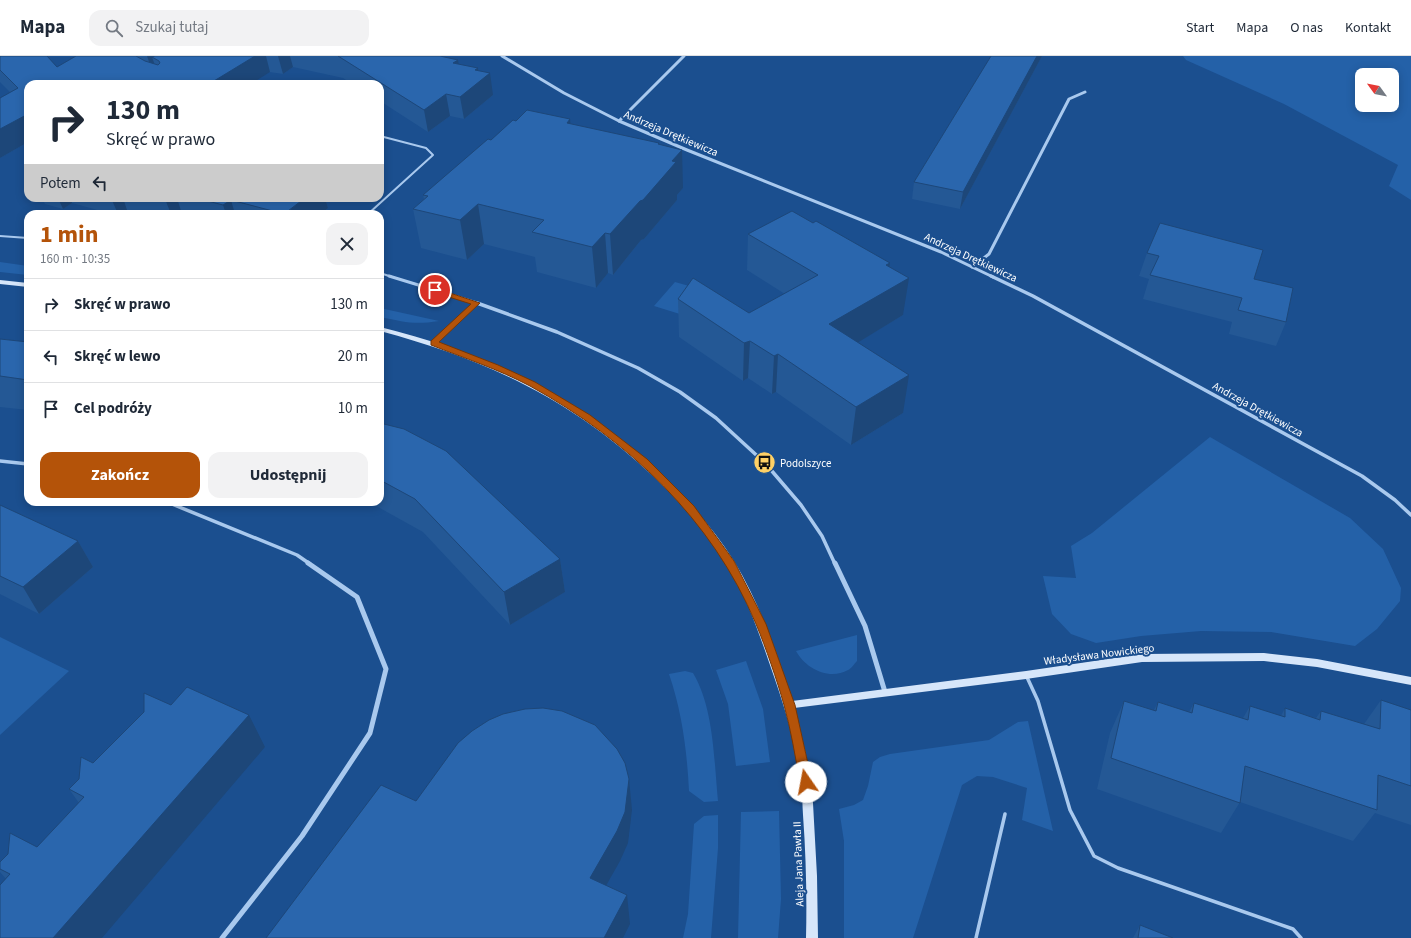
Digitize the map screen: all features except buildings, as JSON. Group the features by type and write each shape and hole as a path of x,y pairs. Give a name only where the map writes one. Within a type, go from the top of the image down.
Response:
{"street":[{"name":"Andrzeja Drętkiewicza","path":"502,56 564,94 619,120 686,150 941,252 1032,296 1362,476 1395,500 1411,515"},
{"path":"619,120 684,56"},
{"path":"972,267 989,254 1069,99 1085,92"},
{"path":"0,282 24,285"},
{"path":"434,343 477,303 557,332 638,368 686,396 716,418 760,458 801,505 822,536 865,626 885,692"},
{"name":"Aleja Jana Pawła II","path":"384,330 434,343 496,367 532,384 582,413 644,461 690,508 730,563 761,624 789,705 806,782 812,869 812,938"},
{"path":"0,461 24,464"},
{"path":"177,506 297,555 357,597 386,669 370,733 302,836 222,938"},
{"name":"Władysława Nowickiego","path":"789,705 1026,675 1142,658 1264,657 1317,663 1411,681"}],"lane":[{"path":"384,137 426,148 433,154 386,198"},
{"path":"372,210 382,202"},
{"path":"0,236 24,238"},
{"path":"384,274 477,303"},
{"path":"1026,675 1038,701 1070,810 1094,856 1118,868 1293,929 1301,938"},
{"path":"976,938 1005,814"}],"shaded area":[{"path":"1183,56 1411,56 1411,200 1389,186 1398,165 1284,104 1186,60"},
{"path":"0,262 24,265 24,275 0,272"},
{"path":"675,282 717,294 696,319 654,306"},
{"path":"384,309 439,321 423,323 384,318"},
{"path":"1210,437 1350,518 1383,549 1401,588 1400,601 1377,629 1355,646 1271,632 1201,631 1141,636 1096,643 1071,634 1052,614 1043,576 1076,578 1071,546 1092,533"},
{"path":"857,635 857,661 851,668 841,673 833,674 818,671 805,663 796,651"},
{"path":"0,637 69,671 0,735"},
{"path":"746,661 763,709 770,762 736,766 728,704 716,670"},
{"path":"685,671 693,673 705,702 712,735 718,801 704,802 689,791 683,732 674,688 669,674"},
{"path":"1028,721 1053,831 1022,820 1027,788 993,777 977,776 962,785 913,938 844,938 844,841 839,809 854,805 863,800 868,786 873,762 880,757 890,754 989,740 1018,722"},
{"path":"779,811 781,899 778,938 738,938 741,812"},
{"path":"718,815 718,848 711,938 683,938 688,914 694,824 704,816"}],"place":[{"name":"Podolszyce","path":"765,463"}],"route":[{"path":"435,290 477,303 434,343 496,367 532,384 587,416 644,461 690,508 730,563 761,624 789,705 806,782"}]}
